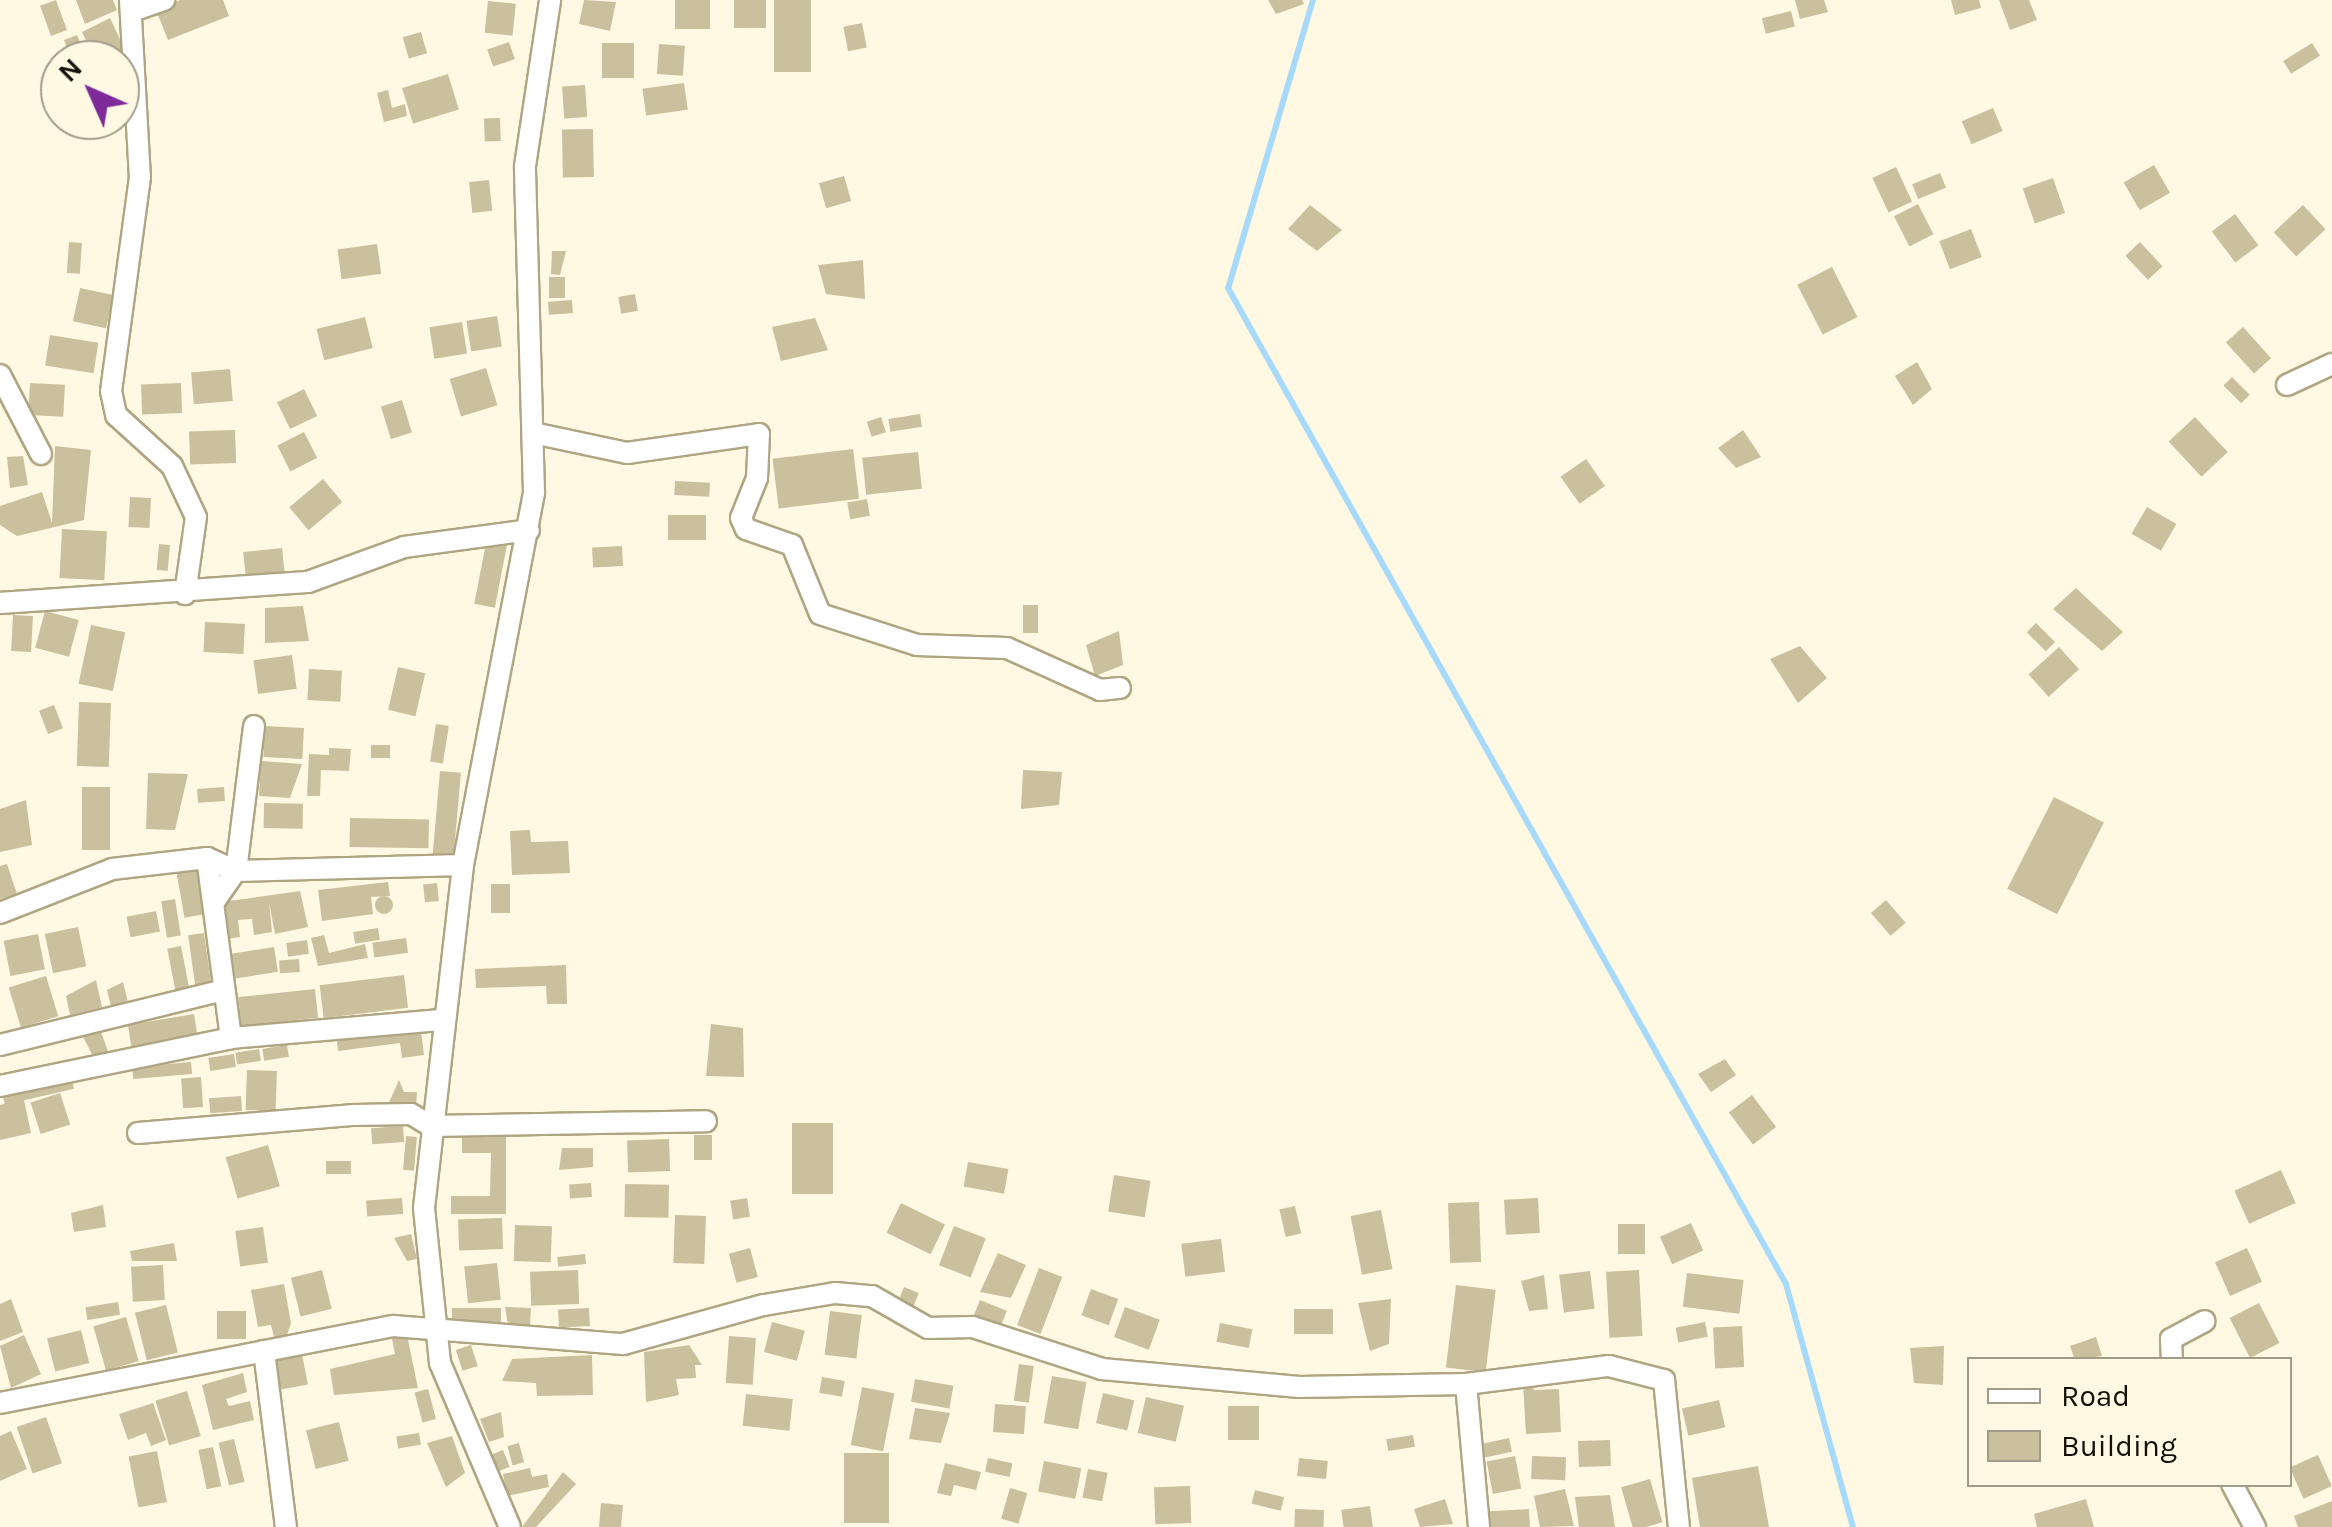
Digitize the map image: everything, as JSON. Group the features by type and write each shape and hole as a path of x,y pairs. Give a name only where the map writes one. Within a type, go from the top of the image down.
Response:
{"street":[{"path":"164,0 133,5 140,177 111,391 116,416 172,466 196,517 185,594"},
{"path":"510,1527 434,1334 424,1208 442,1020 463,865 529,530 538,434 524,166 550,0"},
{"path":"2287,385 2332,364"},
{"path":"0,375 41,454"},
{"path":"538,434 627,453 758,434 757,478 741,518 746,529 792,545 820,614 918,645 1007,648 1100,690 1120,688"},
{"path":"0,603 102,592 185,594 308,582 404,547 529,530"},
{"path":"214,902 236,871 254,726"},
{"path":"0,912 112,869 206,858 236,871 463,865"},
{"path":"206,858 232,1038"},
{"path":"0,1045 224,990"},
{"path":"0,1086 232,1038 442,1020"},
{"path":"138,1134 354,1115 411,1114 431,1126 706,1121"},
{"path":"0,1403 393,1326 434,1334 623,1344 834,1293 872,1296 928,1328 973,1327 1102,1369 1300,1388 1466,1384 1608,1366 1664,1380 1680,1527"},
{"path":"2172,1357 2171,1339 2205,1321"},
{"path":"264,1352 286,1527"},
{"path":"1466,1384 1479,1527"},
{"path":"2234,1487 2255,1527"}],"building":[{"path":"56,0 67,30 51,36 40,6"},
{"path":"76,0 113,0 117,10 85,24"},
{"path":"180,0 223,0 229,16 168,40 156,10"},
{"path":"584,0 616,2 610,31 579,24"},
{"path":"675,0 710,0 710,29 675,29"},
{"path":"734,0 766,0 766,28 734,28"},
{"path":"774,0 811,0 811,72 774,72"},
{"path":"1268,0 1302,0 1304,4 1276,14"},
{"path":"1795,0 1824,0 1828,12 1800,19"},
{"path":"1951,0 1979,0 1981,8 1955,15"},
{"path":"1999,0 2029,0 2037,20 2010,30"},
{"path":"488,1 516,4 513,36 485,33"},
{"path":"1791,11 1795,27 1766,34 1762,18"},
{"path":"110,18 120,40 86,40 82,32"},
{"path":"862,23 867,48 848,51 843,27"},
{"path":"421,32 427,53 409,58 403,37"},
{"path":"509,42 515,59 493,67 487,49"},
{"path":"602,43 634,43 634,78 602,78"},
{"path":"2312,43 2320,56 2291,74 2283,61"},
{"path":"659,44 685,46 683,76 657,74"},
{"path":"448,74 459,109 413,123 402,88"},
{"path":"684,83 688,110 646,116 642,89"},
{"path":"585,85 587,117 564,119 562,87"},
{"path":"388,90 392,108 405,104 407,116 384,122 377,93"},
{"path":"1993,108 2003,131 1971,144 1962,121"},
{"path":"500,118 501,141 485,142 484,119"},
{"path":"593,129 594,177 563,178 562,130"},
{"path":"2154,165 2170,193 2140,210 2124,182"},
{"path":"1896,167 1912,201 1888,212 1872,178"},
{"path":"1940,173 1946,188 1918,199 1912,184"},
{"path":"844,176 851,201 826,208 819,183"},
{"path":"2053,178 2065,213 2035,223 2023,188"},
{"path":"489,180 492,211 472,213 469,182"},
{"path":"1918,204 1933,234 1909,247 1894,216"},
{"path":"1310,205 1342,230 1317,251 1288,229"},
{"path":"2303,205 2326,229 2296,256 2274,232"},
{"path":"2235,214 2258,245 2235,263 2212,231"},
{"path":"1971,229 1982,257 1950,269 1939,241"},
{"path":"69,242 82,243 80,274 67,273"},
{"path":"2140,242 2163,266 2148,280 2125,256"},
{"path":"377,244 381,274 342,279 337,250"},
{"path":"552,251 566,251 560,275 551,274"},
{"path":"863,260 865,299 826,294 818,265"},
{"path":"1832,267 1857,317 1823,335 1797,285"},
{"path":"549,277 565,277 565,298 549,298"},
{"path":"80,288 113,295 106,328 73,321"},
{"path":"635,294 638,311 621,314 618,297"},
{"path":"572,300 573,313 549,315 548,302"},
{"path":"497,316 502,347 471,351 466,321"},
{"path":"365,317 373,348 324,360 316,329"},
{"path":"815,318 828,350 781,361 772,327"},
{"path":"462,322 467,354 434,359 429,327"},
{"path":"2243,327 2271,358 2254,374 2226,342"},
{"path":"50,335 98,343 94,373 45,366"},
{"path":"1917,362 1932,389 1913,405 1895,376"},
{"path":"486,368 497,405 461,416 450,379"},
{"path":"230,369 233,401 194,404 191,372"},
{"path":"2232,377 2250,395 2241,403 2224,385"},
{"path":"30,383 65,385 63,417 28,415"},
{"path":"181,383 182,413 142,414 141,384"},
{"path":"304,389 317,416 290,429 277,402"},
{"path":"402,400 412,433 391,439 381,406"},
{"path":"920,414 922,427 890,432 888,419"},
{"path":"881,417 886,432 872,437 867,422"},
{"path":"2195,417 2228,452 2201,477 2169,442"},
{"path":"235,430 236,463 190,465 189,432"},
{"path":"1743,430 1761,457 1736,468 1718,448"},
{"path":"304,432 317,458 290,471 277,446"},
{"path":"55,446 91,450 84,520 17,536 0,525 0,506 42,492 52,523"},
{"path":"853,449 859,499 779,508 773,459"},
{"path":"918,452 922,489 866,495 862,458"},
{"path":"23,456 28,485 10,488 7,457"},
{"path":"1586,459 1605,486 1580,504 1561,477"},
{"path":"323,479 342,502 309,530 289,507"},
{"path":"675,481 710,483 709,497 674,495"},
{"path":"130,497 151,498 149,528 128,527"},
{"path":"867,499 870,516 850,519 847,502"},
{"path":"2147,507 2176,524 2161,551 2132,534"},
{"path":"668,515 706,515 706,540 668,540"},
{"path":"62,529 107,531 104,580 59,578"},
{"path":"487,538 508,542 495,608 474,604"},
{"path":"159,544 170,545 168,571 157,570"},
{"path":"622,546 623,566 593,568 592,548"},
{"path":"282,548 285,579 246,583 243,552"},
{"path":"2076,588 2123,632 2102,651 2053,609"},
{"path":"1023,605 1038,605 1038,633 1023,633"},
{"path":"303,606 309,641 265,643 265,608"},
{"path":"45,611 79,620 69,657 35,648"},
{"path":"13,615 33,616 31,652 11,651"},
{"path":"205,622 245,624 243,654 203,652"},
{"path":"2036,623 2055,642 2046,651 2027,632"},
{"path":"91,625 125,632 113,691 79,684"},
{"path":"1119,631 1123,665 1095,676 1086,645"},
{"path":"1800,646 1827,678 1798,703 1770,659"},
{"path":"2059,647 2079,669 2049,697 2029,674"},
{"path":"292,655 297,689 258,694 253,660"},
{"path":"398,667 425,673 415,716 388,710"},
{"path":"309,669 342,671 340,702 307,700"},
{"path":"79,702 111,703 109,767 77,766"},
{"path":"54,705 63,728 48,734 39,711"},
{"path":"436,724 449,726 443,764 430,762"},
{"path":"265,726 304,728 302,759 263,757"},
{"path":"371,745 390,745 390,758 371,758"},
{"path":"329,748 351,749 349,771 321,770 320,796 307,796 309,754 329,755"},
{"path":"261,761 302,764 290,798 259,796"},
{"path":"1023,770 1062,772 1059,805 1021,809"},
{"path":"440,771 461,773 453,859 433,857"},
{"path":"148,773 188,774 175,830 146,829"},
{"path":"82,787 110,787 110,850 82,850"},
{"path":"224,787 225,801 198,803 197,789"},
{"path":"2054,797 2104,822 2057,914 2007,889"},
{"path":"26,800 32,845 0,852 0,809"},
{"path":"264,803 303,804 303,829 264,828"},
{"path":"350,818 429,819 428,848 349,847"},
{"path":"530,830 531,842 568,841 570,873 512,875 510,831"},
{"path":"7,864 17,894 0,899 0,866"},
{"path":"196,868 204,914 184,918 176,871"},
{"path":"388,882 390,896 371,897 373,914 322,921 318,890"},
{"path":"437,883 439,901 425,902 423,884"},
{"path":"491,884 510,884 510,913 491,913"},
{"path":"300,891 308,927 275,934 269,902 272,932 254,935 252,919 238,920 240,937 227,939 222,902"},
{"path":"384,896 393,905 384,914 375,905"},
{"path":"175,899 181,936 167,938 161,901"},
{"path":"1886,900 1906,923 1891,936 1871,913"},
{"path":"156,911 160,932 131,937 127,917"},
{"path":"78,927 86,966 53,973 45,934"},
{"path":"378,928 380,940 355,944 353,932"},
{"path":"204,933 211,983 195,985 188,935"},
{"path":"38,934 45,969 11,976 4,941"},
{"path":"324,935 329,953 365,944 368,958 318,966 311,938"},
{"path":"406,938 408,953 374,958 372,943"},
{"path":"307,940 309,954 288,957 286,943"},
{"path":"181,946 189,987 175,990 167,949"},
{"path":"274,947 278,972 235,978 232,954"},
{"path":"299,959 300,972 280,973 279,960"},
{"path":"566,965 567,1004 547,1004 546,986 476,988 475,969"},
{"path":"404,975 408,1008 324,1018 320,985"},
{"path":"46,976 58,1016 21,1028 9,987"},
{"path":"96,980 102,1007 70,1015 66,996"},
{"path":"123,982 128,1002 111,1006 107,990"},
{"path":"315,989 318,1018 241,1026 238,997"},
{"path":"194,1014 197,1033 132,1051 128,1025"},
{"path":"711,1024 743,1028 744,1077 706,1076"},
{"path":"100,1029 110,1057 95,1060 81,1033"},
{"path":"421,1031 424,1055 402,1058 400,1043 338,1051 337,1041"},
{"path":"287,1045 289,1057 264,1061 262,1049"},
{"path":"259,1049 261,1061 237,1065 235,1053"},
{"path":"234,1054 236,1067 210,1071 208,1058"},
{"path":"1725,1059 1736,1075 1711,1092 1698,1074"},
{"path":"191,1062 192,1074 133,1079 132,1067"},
{"path":"247,1070 277,1071 276,1111 246,1110"},
{"path":"201,1077 203,1107 183,1108 181,1078"},
{"path":"72,1080 74,1089 5,1105 3,1096"},
{"path":"399,1080 404,1092 417,1092 416,1106 388,1105"},
{"path":"60,1093 70,1124 41,1134 31,1103"},
{"path":"1752,1095 1776,1127 1753,1144 1729,1112"},
{"path":"241,1096 242,1111 210,1113 209,1098"},
{"path":"24,1100 31,1133 0,1140 0,1105"},
{"path":"792,1123 833,1123 833,1194 792,1194"},
{"path":"403,1126 404,1142 372,1144 371,1128"},
{"path":"462,1131 506,1131 506,1214 451,1214 451,1196 490,1196 491,1153 462,1153"},
{"path":"694,1135 712,1135 712,1160 694,1160"},
{"path":"406,1136 417,1137 414,1171 403,1170"},
{"path":"669,1139 670,1171 628,1172 627,1140"},
{"path":"268,1145 280,1186 238,1198 226,1157"},
{"path":"562,1148 593,1148 593,1167 559,1170"},
{"path":"326,1161 351,1161 351,1174 326,1174"},
{"path":"968,1162 1008,1169 1004,1194 964,1187"},
{"path":"2281,1170 2296,1203 2249,1224 2234,1191"},
{"path":"1114,1175 1151,1181 1145,1217 1108,1212"},
{"path":"591,1183 592,1197 570,1199 569,1185"},
{"path":"625,1184 669,1185 668,1218 624,1217"},
{"path":"402,1198 403,1214 367,1216 366,1201"},
{"path":"747,1198 750,1217 733,1219 730,1201"},
{"path":"1538,1198 1540,1233 1506,1235 1504,1200"},
{"path":"1479,1202 1481,1262 1450,1263 1448,1203"},
{"path":"901,1203 945,1224 931,1254 887,1233"},
{"path":"103,1205 106,1227 74,1232 71,1213"},
{"path":"1295,1206 1301,1233 1286,1237 1279,1210"},
{"path":"1381,1210 1392,1269 1362,1275 1351,1216"},
{"path":"675,1215 706,1216 704,1264 673,1263"},
{"path":"502,1218 503,1249 459,1251 458,1220"},
{"path":"1691,1223 1703,1250 1672,1264 1660,1237"},
{"path":"1618,1224 1645,1224 1645,1254 1618,1254"},
{"path":"515,1225 552,1226 551,1262 514,1261"},
{"path":"954,1226 986,1238 971,1277 939,1265"},
{"path":"263,1227 268,1263 240,1267 235,1231"},
{"path":"411,1234 417,1259 407,1261 394,1238"},
{"path":"1221,1239 1225,1272 1185,1277 1181,1244"},
{"path":"174,1243 177,1261 132,1261 130,1251"},
{"path":"750,1248 758,1277 737,1283 729,1254"},
{"path":"2247,1248 2262,1282 2230,1296 2215,1262"},
{"path":"998,1253 1026,1265 1011,1298 980,1292"},
{"path":"585,1254 586,1264 558,1267 557,1257"},
{"path":"497,1263 501,1300 468,1303 464,1266"},
{"path":"163,1265 165,1300 133,1302 131,1267"},
{"path":"1039,1268 1062,1277 1040,1334 1017,1325"},
{"path":"322,1270 332,1309 301,1317 291,1278"},
{"path":"578,1270 579,1304 531,1306 530,1272"},
{"path":"1639,1270 1642,1336 1609,1338 1606,1272"},
{"path":"1590,1271 1595,1309 1564,1312 1559,1275"},
{"path":"1687,1273 1744,1280 1739,1314 1683,1307"},
{"path":"1544,1275 1548,1309 1529,1311 1521,1281"},
{"path":"284,1284 291,1323 287,1335 274,1337 271,1325 258,1327 251,1290"},
{"path":"1456,1285 1496,1290 1486,1372 1446,1367"},
{"path":"904,1287 919,1293 914,1306 899,1300"},
{"path":"1091,1289 1118,1299 1109,1325 1081,1315"},
{"path":"11,1299 23,1332 0,1341 0,1304"},
{"path":"1391,1299 1389,1344 1370,1351 1358,1303"},
{"path":"980,1300 1007,1311 1000,1328 973,1317"},
{"path":"118,1302 120,1315 87,1320 85,1307"},
{"path":"2259,1303 2279,1343 2249,1357 2230,1318"},
{"path":"166,1305 178,1353 147,1360 135,1313"},
{"path":"505,1307 531,1308 530,1325 508,1324"},
{"path":"1125,1307 1160,1320 1149,1350 1114,1337"},
{"path":"452,1308 501,1308 501,1324 452,1324"},
{"path":"589,1308 590,1326 559,1328 558,1310"},
{"path":"1294,1309 1333,1309 1333,1334 1294,1334"},
{"path":"217,1311 246,1311 246,1339 217,1339"},
{"path":"830,1311 862,1315 856,1359 825,1355"},
{"path":"126,1317 139,1361 106,1371 93,1326"},
{"path":"772,1322 805,1331 797,1361 764,1352"},
{"path":"1705,1322 1708,1337 1678,1342 1676,1328"},
{"path":"1220,1323 1252,1329 1249,1348 1216,1342"},
{"path":"1742,1326 1744,1367 1715,1368 1713,1328"},
{"path":"81,1330 89,1363 55,1371 47,1338"},
{"path":"24,1335 41,1374 11,1388 0,1346"},
{"path":"407,1335 418,1388 334,1395 330,1369 395,1354 392,1339"},
{"path":"729,1336 756,1338 753,1385 726,1383"},
{"path":"2096,1337 2102,1356 2074,1357 2070,1346"},
{"path":"471,1345 478,1366 463,1371 456,1350"},
{"path":"689,1345 702,1365 695,1365 696,1378 676,1379 679,1395 646,1402 644,1352"},
{"path":"1944,1346 1943,1385 1914,1383 1910,1348"},
{"path":"302,1354 308,1384 277,1391 271,1360"},
{"path":"592,1355 593,1395 537,1396 536,1383 502,1381 512,1359"},
{"path":"1019,1364 1034,1366 1029,1403 1014,1401"},
{"path":"243,1373 247,1392 226,1399 229,1406 250,1401 254,1420 213,1430 202,1385"},
{"path":"1052,1376 1086,1382 1078,1429 1044,1423"},
{"path":"822,1377 845,1381 842,1397 819,1393"},
{"path":"915,1379 953,1386 949,1408 911,1402"},
{"path":"1533,1382 1534,1390 1559,1389 1561,1432 1526,1434 1523,1383"},
{"path":"862,1387 894,1393 883,1451 851,1445"},
{"path":"428,1389 436,1419 423,1423 414,1393"},
{"path":"187,1391 201,1436 169,1446 155,1401"},
{"path":"1103,1393 1134,1400 1127,1430 1096,1423"},
{"path":"746,1394 793,1399 789,1431 743,1426"},
{"path":"1146,1397 1184,1406 1176,1442 1138,1433"},
{"path":"1719,1400 1725,1427 1688,1436 1682,1409"},
{"path":"153,1403 166,1440 151,1446 146,1433 128,1440 119,1414"},
{"path":"995,1404 1026,1406 1024,1434 993,1432"},
{"path":"1228,1406 1259,1406 1259,1440 1228,1440"},
{"path":"915,1408 950,1413 941,1443 909,1439"},
{"path":"501,1412 504,1437 489,1442 480,1419"},
{"path":"46,1417 62,1463 33,1473 17,1427"},
{"path":"339,1422 349,1461 316,1469 306,1430"},
{"path":"11,1431 27,1469 0,1481 0,1436"},
{"path":"419,1433 421,1445 398,1448 396,1437"},
{"path":"1413,1435 1415,1447 1388,1451 1386,1439"},
{"path":"452,1436 465,1473 446,1487 427,1443"},
{"path":"1509,1438 1512,1452 1482,1458 1479,1444"},
{"path":"234,1439 245,1482 229,1486 218,1443"},
{"path":"1610,1440 1611,1466 1579,1467 1578,1441"},
{"path":"519,1443 524,1462 513,1465 507,1446"},
{"path":"213,1447 221,1486 207,1489 198,1450"},
{"path":"503,1450 510,1467 497,1472 490,1455"},
{"path":"157,1451 167,1502 138,1508 129,1457"},
{"path":"844,1453 889,1453 889,1523 844,1523"},
{"path":"2318,1455 2332,1486 2304,1499 2292,1467"},
{"path":"1515,1456 1521,1488 1493,1494 1487,1462"},
{"path":"1532,1456 1566,1457 1565,1480 1531,1479"},
{"path":"988,1458 1012,1463 1010,1477 985,1472"},
{"path":"1299,1458 1328,1461 1326,1479 1297,1476"},
{"path":"1044,1461 1081,1468 1075,1499 1038,1491"},
{"path":"945,1463 981,1472 976,1490 954,1485 951,1496 937,1493"},
{"path":"1758,1466 1769,1527 1700,1527 1692,1478"},
{"path":"530,1468 532,1477 547,1474 549,1487 507,1496 503,1474"},
{"path":"1088,1469 1108,1473 1102,1501 1082,1497"},
{"path":"563,1472 576,1484 536,1527 522,1527"},
{"path":"1650,1479 1662,1522 1633,1527 1621,1487"},
{"path":"1190,1486 1191,1523 1155,1524 1154,1487"},
{"path":"1010,1488 1027,1493 1018,1524 1001,1519"},
{"path":"1565,1489 1574,1526 1540,1527 1534,1496"},
{"path":"1255,1490 1284,1497 1281,1511 1252,1504"},
{"path":"1610,1495 1615,1527 1579,1527 1575,1497"},
{"path":"1445,1499 1453,1524 1420,1527 1414,1509"},
{"path":"2086,1499 2094,1527 2037,1527 2034,1514"},
{"path":"2332,1501 2332,1527 2298,1527 2294,1516"},
{"path":"601,1503 623,1505 621,1527 599,1527"},
{"path":"1370,1506 1373,1527 1344,1527 1341,1510"},
{"path":"1295,1509 1324,1510 1323,1527 1294,1527"},
{"path":"1529,1509 1530,1527 1489,1527 1488,1511"}],"waterway":[{"path":"1313,0 1228,288 1786,1284 1853,1527"}]}
